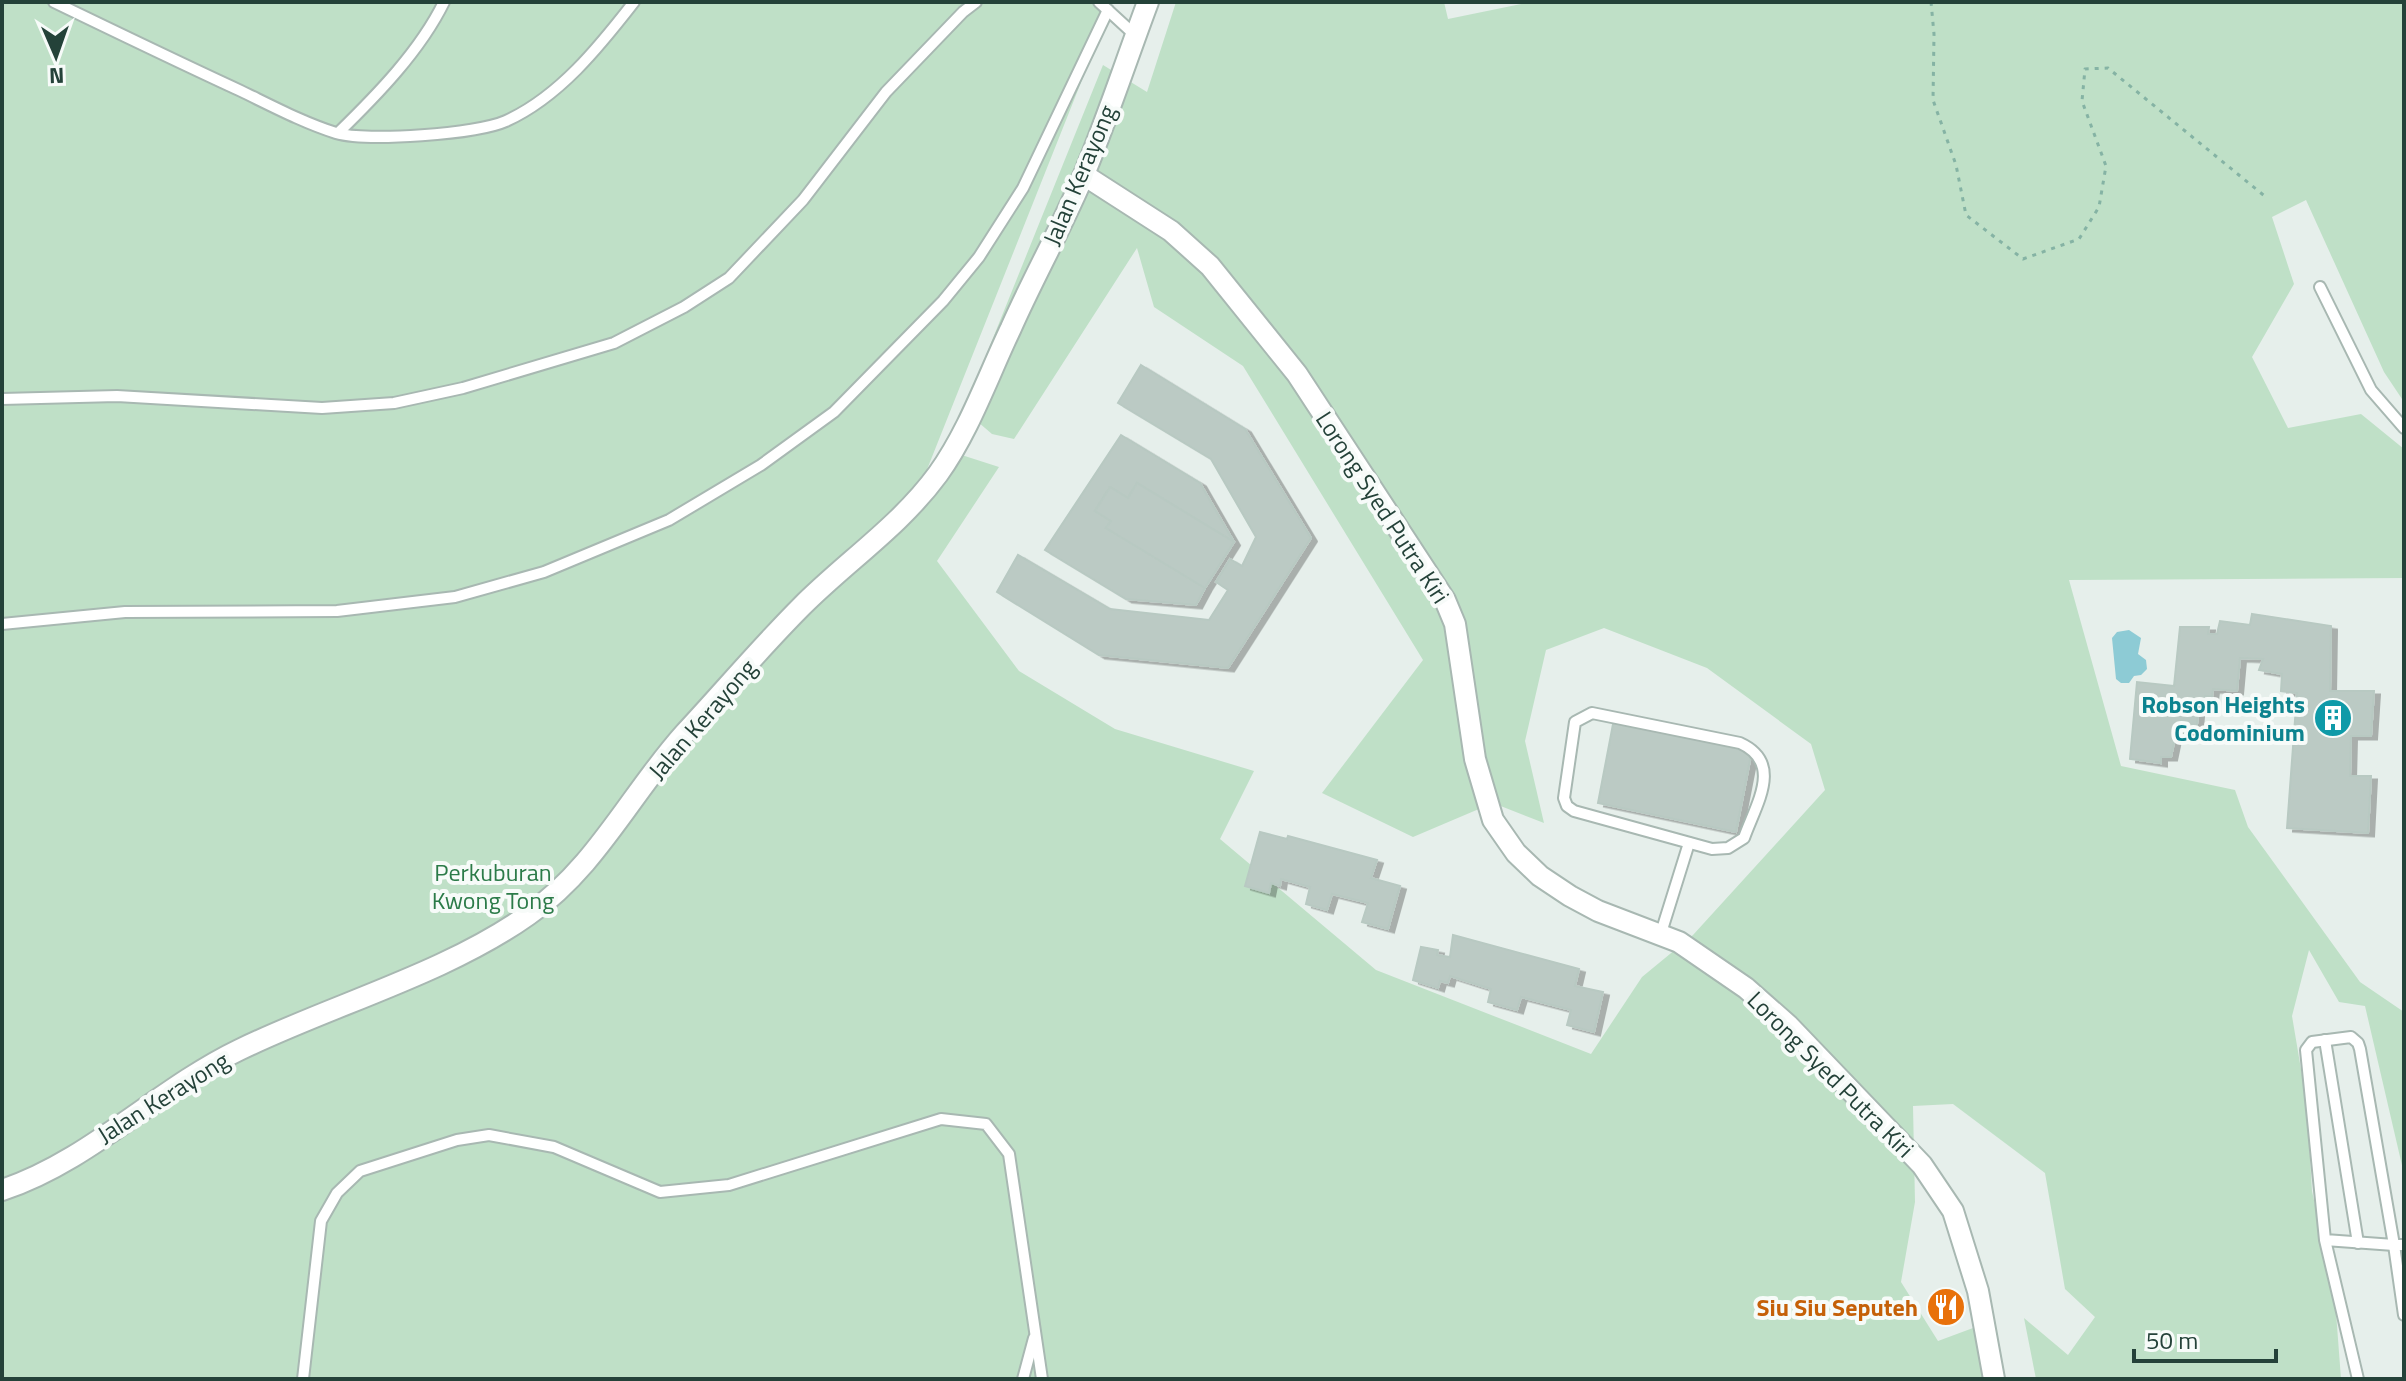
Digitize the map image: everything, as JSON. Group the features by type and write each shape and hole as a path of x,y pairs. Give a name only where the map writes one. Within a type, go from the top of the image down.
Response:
{"street":[{"name":"Jalan Kerayong","path":"2,1190 74,1155 162,1095 237,1051 458,955 527,916 566,885 698,719 804,604 907,513 940,472 961,435 1084,175 1148,2"},
{"name":"Lorong Syed Putra Kiri","path":"1084,175 1171,231 1210,266 1297,374 1445,600 1455,624 1475,759 1493,820 1516,853 1540,876 1570,896 1679,942 1746,988 1788,1025 1922,1165 1953,1211 1978,1291 1994,1379"}],"lane":[{"path":"54,2 250,96 338,133 388,138 504,122 544,98 572,73 605,39 634,2"},
{"path":"338,133 396,71 434,22 444,2"},
{"path":"2,399 117,396 322,408 394,403 463,388 614,343 684,307 729,278 803,200 886,92 976,2"},
{"path":"1099,2 1135,35"},
{"path":"2,624 125,612 337,611 455,597 544,572 669,520 761,465 834,412 943,301 979,257 1023,188 1108,10"},
{"path":"2320,287 2371,390 2404,428"},
{"path":"1592,713 1740,743 1756,750 1764,765 1765,776 1744,838 1728,848 1712,849 1689,843 1574,811 1567,806 1564,798 1575,722 1592,713"},
{"path":"1660,936 1689,843"},
{"path":"2358,1379 2325,1240 2306,1050 2312,1042 2351,1037 2358,1043 2399,1245 2404,1315"},
{"path":"2325,1040 2358,1243"},
{"path":"303,1379 321,1221 337,1193 360,1171 457,1140 489,1135 554,1147 660,1192 729,1185 941,1119 986,1124 1009,1154 1042,1379"},
{"path":"2325,1240 2399,1245"},
{"path":"1023,1379 1036,1332"}],"path":[{"path":"1931,2 1933,100 1956,165 1966,215 2023,259 2079,239 2099,207 2106,166 2082,101 2085,69 2108,68 2267,198"}],"green space":[{"name":"Perkuburan Kwong Tong","path":"2,2 1113,2 926,472 943,449 999,467 937,561 1019,671 1115,729 1254,771 1220,839 1376,970 1591,1054 1642,977 1693,935 1825,790 1811,744 1707,668 1604,628 1546,650 1525,741 1544,823 1493,803 1413,837 1322,793 1423,660 1243,366 1154,307 1137,248 1014,439 992,434 964,410 1103,65 1147,92 1176,2 1444,2 1448,19 1531,2 2404,2 2404,402 2384,372 2306,200 2272,217 2294,284 2252,357 2288,428 2361,414 2404,449 2404,578 2069,580 2121,766 2235,790 2248,827 2360,982 2404,1012 2404,1174 2365,1006 2339,1002 2309,950 2292,1016 2307,1105 2312,1191 2335,1299 2341,1379 2036,1379 2024,1318 2068,1355 2095,1317 2065,1289 2045,1173 1953,1104 1913,1106 1915,1202 1901,1282 1938,1341 1973,1328 1986,1379 2,1379"}],"water":[{"path":"2129,630 2141,638 2138,654 2146,660 2147,669 2141,675 2134,676 2129,683 2121,683 2116,679 2112,638 2117,632"}],"building":[{"path":"1141,365 1245,429 1311,538 1228,668 1099,655 997,592 1018,555 1110,609 1209,620 1228,590 1216,582 1230,559 1242,566 1256,537 1211,459 1118,403"},
{"path":"1121,435 1200,483 1234,542 1137,483 1128,498 1110,487 1095,511 1111,521 1106,528 1205,588 1196,605 1126,599 1045,550"},
{"path":"1137,483 1234,542 1205,588 1106,528 1111,521 1095,511 1110,487 1128,498"},
{"name":"Robson Heights Codominium","path":"2252,614 2331,626 2330,691 2374,691 2371,736 2351,736 2350,776 2371,776 2368,833 2287,828 2297,693 2281,691 2282,674 2259,670 2263,659 2240,658 2237,691 2213,689 2212,697 2205,696 2204,704 2199,703 2196,735 2176,733 2171,757 2161,757 2161,763 2130,759 2137,682 2174,686 2180,627 2209,627 2208,634 2217,634 2220,621 2250,625"},
{"path":"1614,719 1678,732 1677,736 1752,750 1736,832 1598,803"},
{"path":"1260,832 1287,839 1288,836 1377,860 1371,878 1400,886 1388,929 1362,922 1368,903 1332,894 1327,910 1306,904 1310,887 1281,879 1280,886 1271,883 1269,893 1245,886"},
{"path":"1453,935 1579,969 1575,986 1603,992 1594,1032 1567,1025 1571,1010 1521,997 1517,1010 1488,1002 1491,989 1450,976 1448,983 1440,981 1438,988 1413,980 1421,947 1438,950 1437,955 1450,957"}],"place":[{"name":"Robson Heights Codominium","path":"2333,718"},
{"name":"Siu Siu Seputeh","path":"1946,1307"}]}
